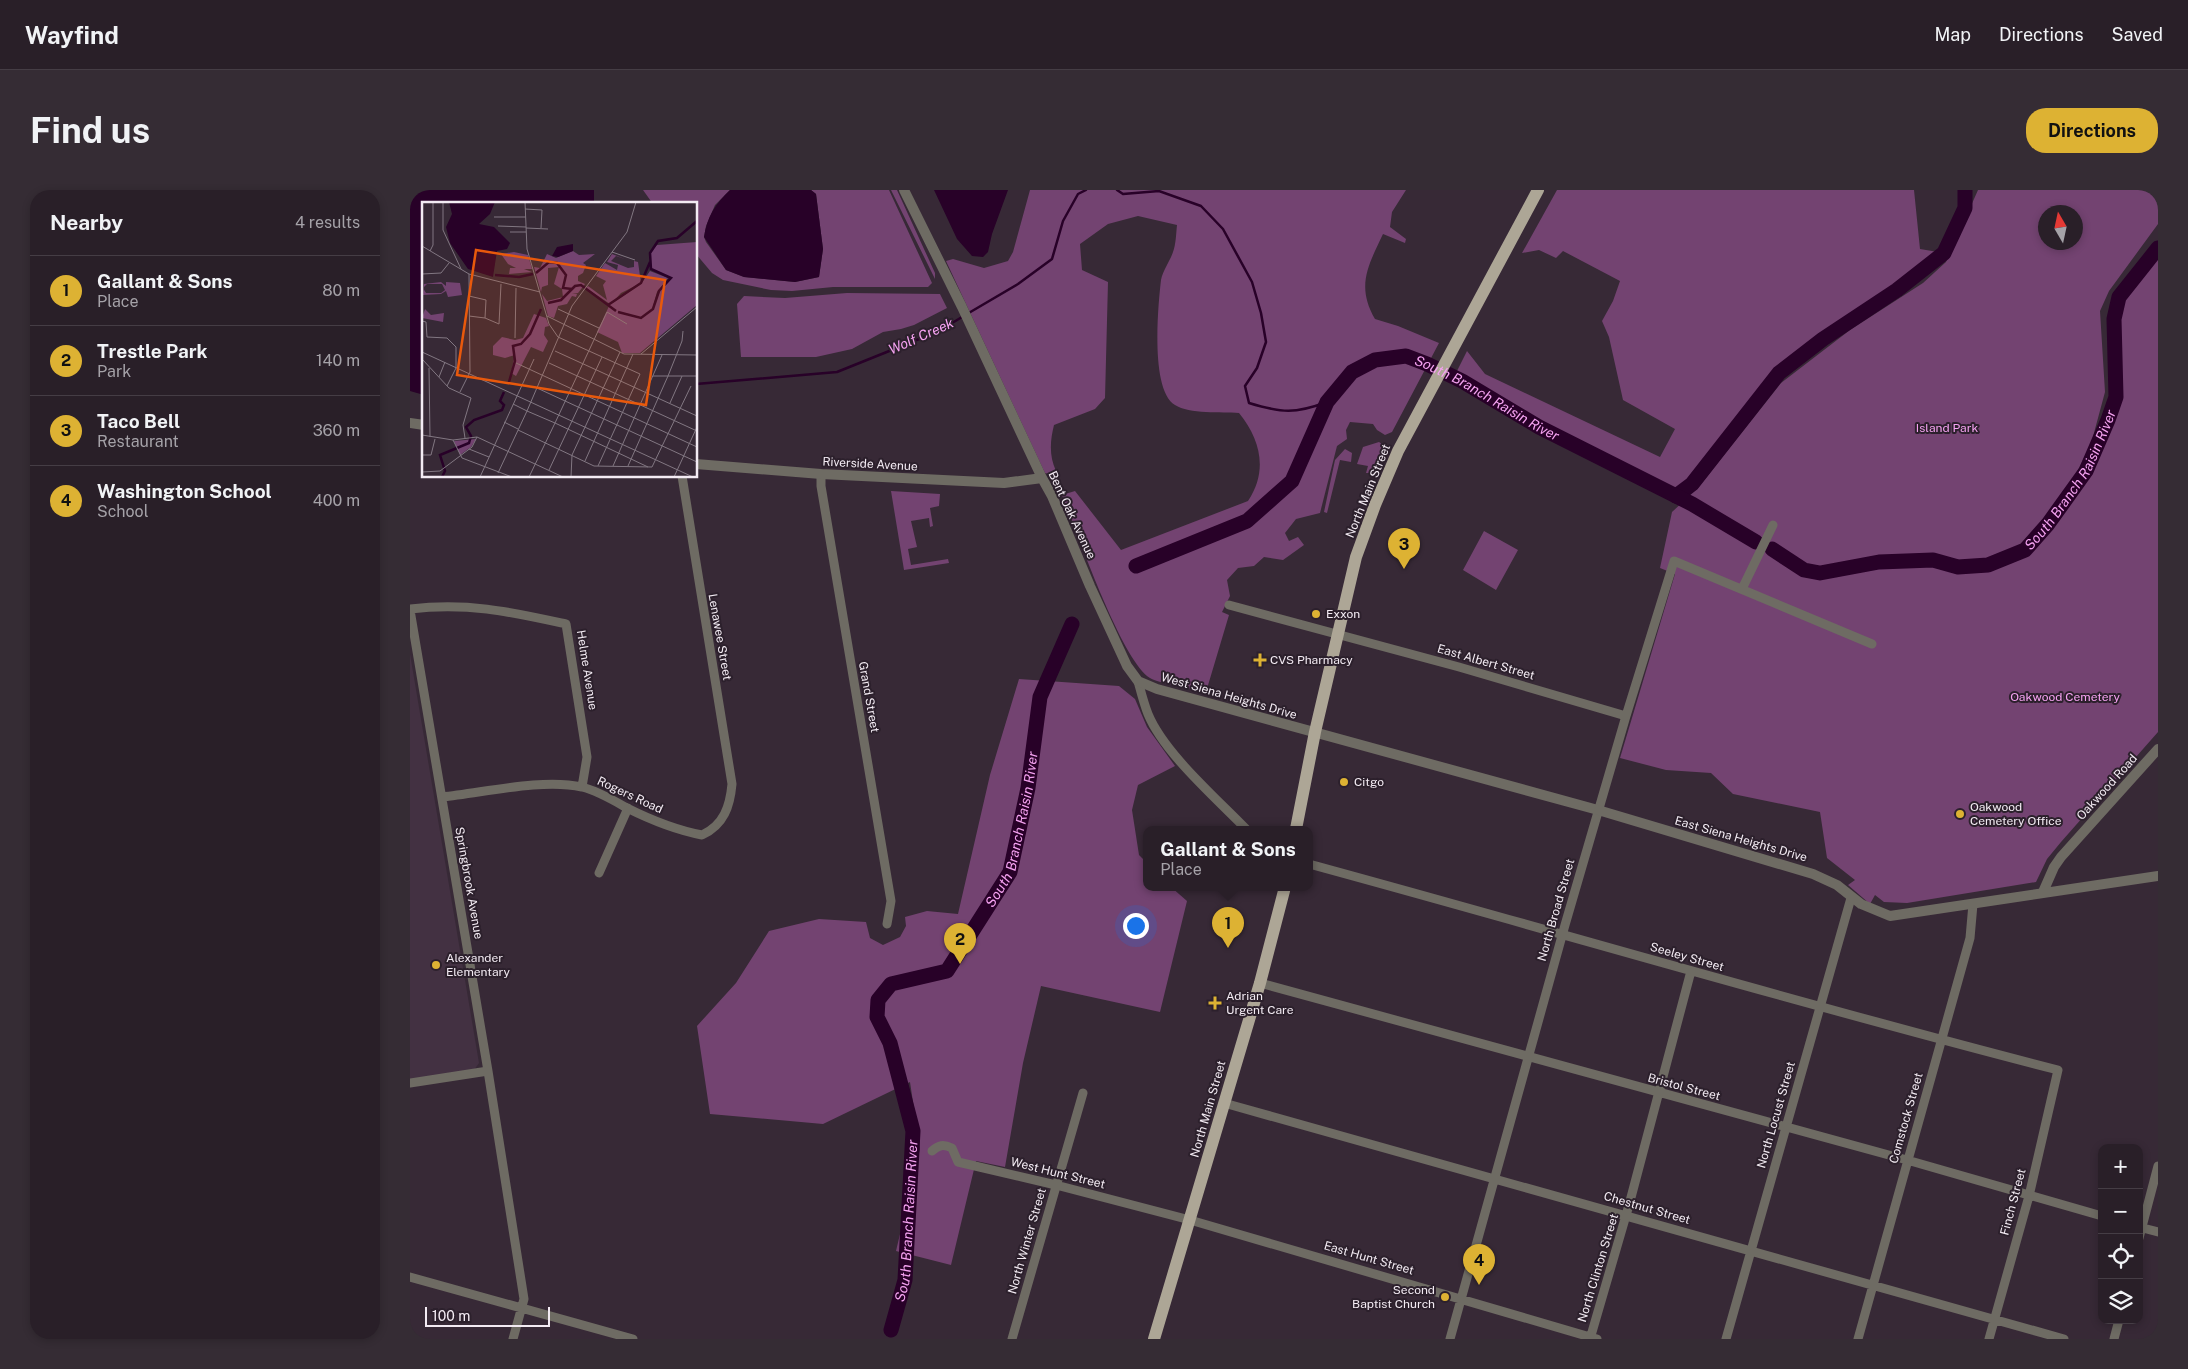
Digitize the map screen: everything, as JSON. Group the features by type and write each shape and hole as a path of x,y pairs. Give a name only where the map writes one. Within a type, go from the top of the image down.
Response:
{"main road":[{"name":"North Main Street","path":"1297,826 1314,732 1339,636 1356,558 1373,512 1398,451 1538,190"},
{"name":"North Main Street","path":"1154,1339 1260,983 1284,891"}],"street":[{"name":"Bent Oak Avenue","path":"904,190 1052,496 1103,616 1127,666 1138,681 1148,715 1158,734 1172,752 1243,826"},
{"name":"Riverside Avenue","path":"698,464 821,474 1004,484 1042,478"},
{"name":"Grand Street","path":"821,474 820,486 891,901 887,924"},
{"name":"Lenawee Street","path":"682,478 732,784 731,802"},
{"path":"1742,590 1773,525"},
{"name":"North Broad Street","path":"1450,1339 1496,1180 1562,935 1626,716 1674,561 1872,644"},
{"name":"Helme Avenue","path":"410,610 454,605 488,608 566,624 587,757 582,787"},
{"name":"East Albert Street","path":"1228,605 1459,667 1626,716"},
{"name":"Springbrook Avenue","path":"410,610 488,1071 524,1299 512,1339"},
{"name":"West Siena Heights Drive","path":"1138,681 1157,689 1314,732"},
{"name":"East Siena Heights Drive","path":"1314,732 1598,810 1813,874 1837,885 1862,905 1890,916 2158,876"},
{"name":"Oakwood Road","path":"2042,892 2061,857 2158,749"},
{"name":"Rogers Road","path":"442,797 522,787 582,787 608,797 666,826 702,835 719,825 731,802"},
{"path":"598,873 628,808"},
{"name":"Seeley Street","path":"1313,865 1818,1008 2058,1070"},
{"name":"North Locust Street","path":"1726,1339 1818,1008 1851,898"},
{"name":"Comstock Street","path":"1858,1339 1970,938 1973,904"},
{"name":"North Clinton Street","path":"1592,1338 1691,971"},
{"name":"Bristol Street","path":"1260,983 1528,1058 1908,1160 2098,1215"},
{"name":"Finch Street","path":"1989,1339 2029,1196 2058,1070"},
{"path":"410,1083 488,1071"},
{"name":"North Winter Street","path":"1012,1339 1084,1093"},
{"name":"Chestnut Street","path":"1224,1103 2064,1339"},
{"name":"West Hunt Street","path":"932,1151 938,1146 945,1145 952,1148 958,1162 1190,1220"},
{"path":"2143,1218 2158,1166"},
{"name":"East Hunt Street","path":"1190,1220 1462,1298 1592,1338"},
{"path":"2143,1229 2158,1232"},
{"path":"410,1277 633,1339"},
{"path":"2114,1339 2118,1324"}],"shaded area":[{"path":"410,190 594,190 594,202 422,202 422,394 410,391"},
{"path":"730,190 811,190 816,194 823,249 819,277 795,282 744,277 726,270 704,237 712,211"},
{"path":"934,190 1008,190 992,234 988,252 983,257 972,256 957,239"},
{"name":"Alexander Elementary","path":"410,654 479,1063 474,1070 410,1080"}],"green space":[{"path":"643,190 730,190 715,205 706,226 704,237 706,242 726,270 744,277 795,282 819,277 823,249 816,194 811,190 889,190 932,283 928,287 833,287 792,291 771,290 723,280 712,273 698,256 698,202 652,202"},
{"path":"891,190 897,190 935,273 935,279"},
{"path":"1030,190 1406,190 1392,212 1390,227 1406,239 1405,243 1383,234 1366,276 1366,296 1375,319 1398,326 1439,343 1392,432 1385,435 1377,430 1373,424 1350,422 1346,430 1347,439 1337,446 1320,513 1296,519 1285,533 1289,541 1298,537 1304,545 1283,560 1264,557 1254,566 1238,568 1227,580 1230,596 1222,612 1229,615 1206,692 1154,680 1139,666 1126,647 1113,622 1062,495 1075,491 1121,550 1248,501 1254,490 1260,467 1257,445 1247,423 1239,413 1189,410 1175,405 1167,396 1159,366 1158,308 1161,280 1174,249 1177,225 1138,216 1108,224 1080,244 1082,270 1108,282 1105,398 1095,409 1054,425 1051,448 1052,460 1056,471 1049,474 1045,473 946,261 953,259 984,268 1008,261 1013,252"},
{"path":"1557,190 1914,190 1920,249 1944,253 1897,290 1823,339 1779,373 1692,484 1676,496 1539,427 1454,377 1467,351 1485,374 1660,457 1675,429 1623,400 1609,337 1602,321 1613,301 1620,281 1563,251 1556,258 1539,250 1522,253"},
{"path":"1978,190 2158,190 2158,224 2109,291 2100,311 2105,392 2091,444 2067,492 2044,525 2023,548 2005,556 1949,564 1977,566 1988,564 2009,558 2025,550 2052,519 2075,487 2095,452 2110,416 2115,398 2117,374 2113,321 2115,308 2122,292 2158,250 2158,732 2047,859 2036,882 1907,903 1884,902 1875,895 1870,904 1848,885 1855,880 1827,858 1820,812 1733,794 1711,773 1666,770 1620,758 1675,574 1660,568 1672,512 1698,488 1781,383 1850,330 1923,283 1946,262"},
{"path":"847,293 940,294 947,308 914,325 883,332 852,349 816,357 741,357 737,304 744,296 785,298"},
{"path":"1379,442 1385,446 1373,473 1366,473 1368,466 1357,464 1363,447"},
{"path":"1345,449 1352,453 1351,462 1340,460 1327,513 1324,512 1335,460"},
{"path":"891,491 940,494 939,506 930,508 933,526 930,527 929,518 911,521 917,547 908,549 911,565 948,559 949,563 904,570"},
{"path":"1484,531 1518,550 1496,590 1463,570"},
{"path":"1019,679 1119,686 1135,699 1147,727 1175,766 1138,785 1132,810 1139,855 1143,859 1143,891 1176,891 1187,901 1160,1012 1041,986 1023,1063 1005,1167 976,1161 951,1265 896,1251 920,1149 910,1082 823,1124 710,1114 697,1026 736,983 769,931 819,919 866,922 870,938 883,945 900,937 906,926 905,917 927,911 958,914 990,775"}],"waterway":[{"name":"Wolf Creek","path":"967,314 1018,284 1052,259 1063,221 1078,194 1086,190"},
{"name":"Wolf Creek","path":"1117,190 1123,194 1159,191 1201,206 1223,229 1252,282 1261,313 1266,342 1257,368 1245,386 1249,403 1288,411 1306,409 1327,402"},
{"name":"South Branch Raisin River","path":"1676,496 1692,484 1779,373 1823,339 1897,290 1944,253 1965,208 1965,190"},
{"name":"South Branch Raisin River","path":"1772,549 1804,570 1820,573 1879,562 1933,560 1958,567 1988,565 2025,550 2048,524 2086,471 2116,397 2114,319 2119,297 2158,248"},
{"name":"Wolf Creek","path":"698,384 837,372 939,331 962,317"},
{"name":"South Branch Raisin River","path":"1136,566 1247,521 1292,481 1327,402 1352,372 1375,360 1406,356 1462,381 1539,427 1692,504 1756,542"},
{"name":"South Branch Raisin River","path":"891,1330 905,1280 913,1131 890,1043 877,1017 878,1000 891,984 947,971 1010,872 1028,788 1040,697 1072,624"}],"place":[{"name":"Taco Bell","path":"1404,569"},
{"name":"Exxon","path":"1316,614"},
{"name":"CVS Pharmacy","path":"1260,660"},
{"name":"Citgo","path":"1344,782"},
{"name":"Oakwood Cemetery Office","path":"1960,814"},
{"name":"Gallant & Sons","path":"1228,948"},
{"name":"Trestle Park","path":"960,964"},
{"name":"Alexander Elementary","path":"436,965"},
{"name":"Adrian Urgent Care","path":"1215,1003"},
{"name":"Washington School","path":"1479,1285"},
{"name":"Second Baptist Church","path":"1445,1297"}],"park label":[{"name":"Island Park","path":"1947,428"},
{"name":"Oakwood Cemetery","path":"2065,697"}]}
